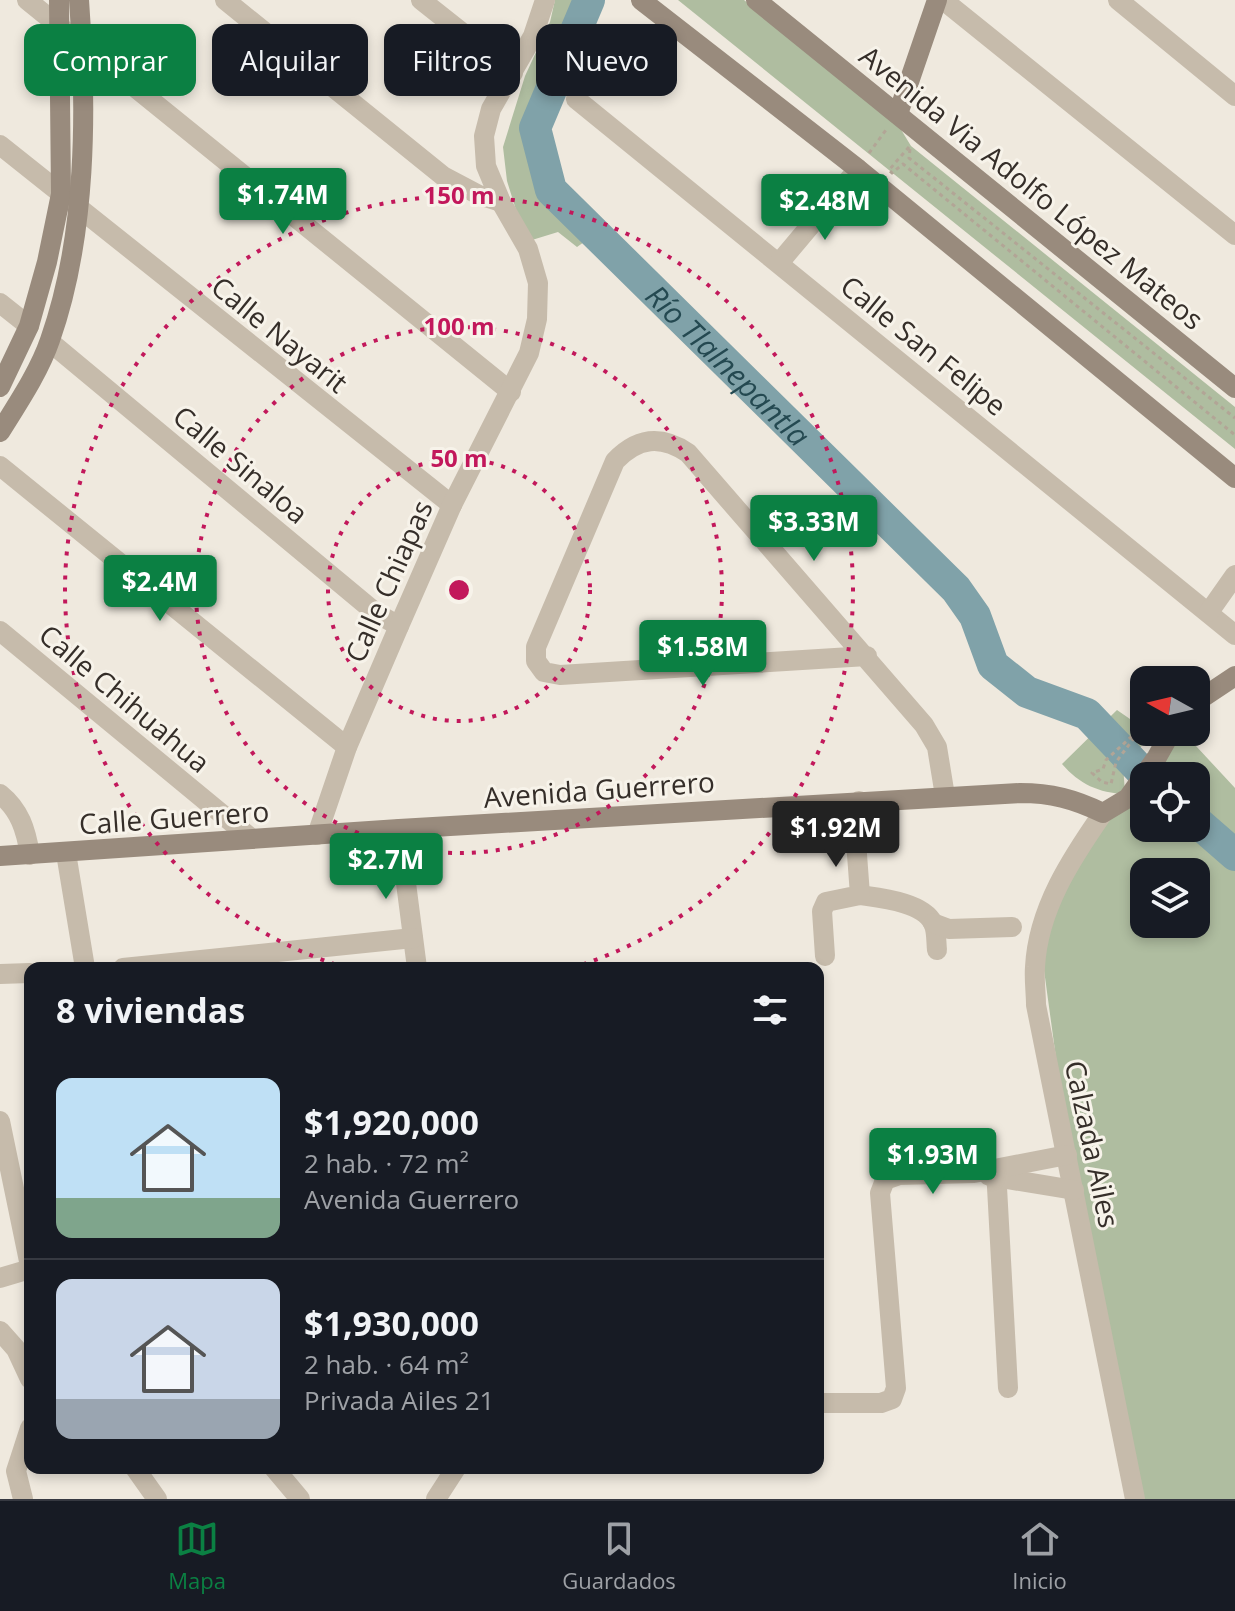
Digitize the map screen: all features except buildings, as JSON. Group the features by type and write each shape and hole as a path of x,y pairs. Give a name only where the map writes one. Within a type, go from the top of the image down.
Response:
{"street":[{"path":"27,0 56,24"},
{"path":"59,0 61,24"},
{"path":"79,0 81,24"},
{"path":"225,0 443,176 479,195 501,202"},
{"path":"421,0 451,24"},
{"name":"Calle Chiapas","path":"520,60 533,36 545,0"},
{"path":"641,0 858,169 1235,478"},
{"name":"Avenida Via Adolfo López Mateos","path":"756,0 1235,388"},
{"path":"898,114 937,0"},
{"path":"943,0 1235,235"},
{"path":"1118,0 1235,96"},
{"path":"0,387 29,326 47,262 61,194 61,96"},
{"path":"0,432 20,401 50,342 67,279 80,210 82,96"},
{"path":"145,96 511,392"},
{"name":"Calle Chiapas","path":"317,835 347,747 452,505 529,353 537,319 538,283 528,249 501,202 486,166 484,136 491,109 499,96"},
{"name":"Calle San Felipe","path":"576,99 1235,635"},
{"name":"Calle Nayarit","path":"0,145 452,505"},
{"path":"779,263 858,169"},
{"path":"0,303 29,326"},
{"name":"Calle Sinaloa","path":"50,342 376,613 399,626"},
{"path":"867,656 560,675 544,672 536,661 536,647 615,461 626,449 640,442 657,440 674,443 688,453 867,656 924,725 937,747 945,796"},
{"path":"0,466 347,747"},
{"path":"1209,612 1235,575"},
{"name":"Calle Chihuahua","path":"0,631 252,839"},
{"path":"1210,693 1235,676"},
{"path":"1103,813 1128,798 1163,746"},
{"name":"Avenida Guerrero","path":"399,829 945,796 1047,793 1073,799 1103,813"},
{"path":"0,794 18,814 27,832 30,855"},
{"path":"855,802 859,829 856,841 860,895"},
{"name":"Calzada Ailes","path":"1103,813 1056,887 1041,930 1035,967 1036,1005 1135,1499"},
{"path":"399,829 416,962"},
{"name":"Calle Guerrero","path":"0,856 399,829"},
{"path":"66,853 84,962"},
{"path":"825,956 822,911 826,902 860,895 902,903 921,911 933,923 957,930 1012,927"},
{"path":"933,923 937,950"},
{"path":"181,962 413,938"},
{"path":"0,974 24,973"},
{"path":"0,1125 24,1239"},
{"path":"996,1173 1067,1155"},
{"path":"996,1173 1008,1388"},
{"path":"824,1403 881,1403 892,1399 896,1388 880,1193 885,1180 899,1175 996,1173 1074,1190"},
{"path":"0,1278 24,1269"},
{"path":"0,1331 16,1349 24,1366"},
{"path":"23,1499 16,1471 24,1446"},
{"path":"139,1474 157,1499"},
{"path":"279,1474 300,1499"},
{"path":"436,1499 452,1474"}],"path":[{"path":"858,169 898,114"},
{"path":"1235,418 909,158 911,146 889,170 892,173 903,164 1235,435"},
{"path":"1144,725 1131,741 1116,762 1111,784 1102,782 1092,773 1103,769 1106,760 1144,725"}],"green space":[{"path":"555,0 578,0 568,24 550,22"},
{"path":"678,0 744,0 894,118 911,146 1235,407 1235,449"},
{"path":"536,52 536,96 540,96 525,133 538,185 584,242 577,247 558,232 532,240 521,226 507,181 503,147 525,76"},
{"path":"1117,710 1130,719 1130,746 1142,746 1123,763 1125,794 1090,786 1062,764"},
{"path":"1165,746 1196,746 1235,788 1235,1499 1138,1499 1071,1168 1044,970 1047,930 1060,888 1111,808 1130,792 1130,842 1210,842 1210,762 1155,762"}],"waterway":[{"name":"Río Tlalnepantla","path":"589,0 535,128 551,190 956,589 975,616 993,665 1027,692 1087,714 1133,762"},
{"name":"Río Tlalnepantla","path":"1210,833 1235,855"}]}
